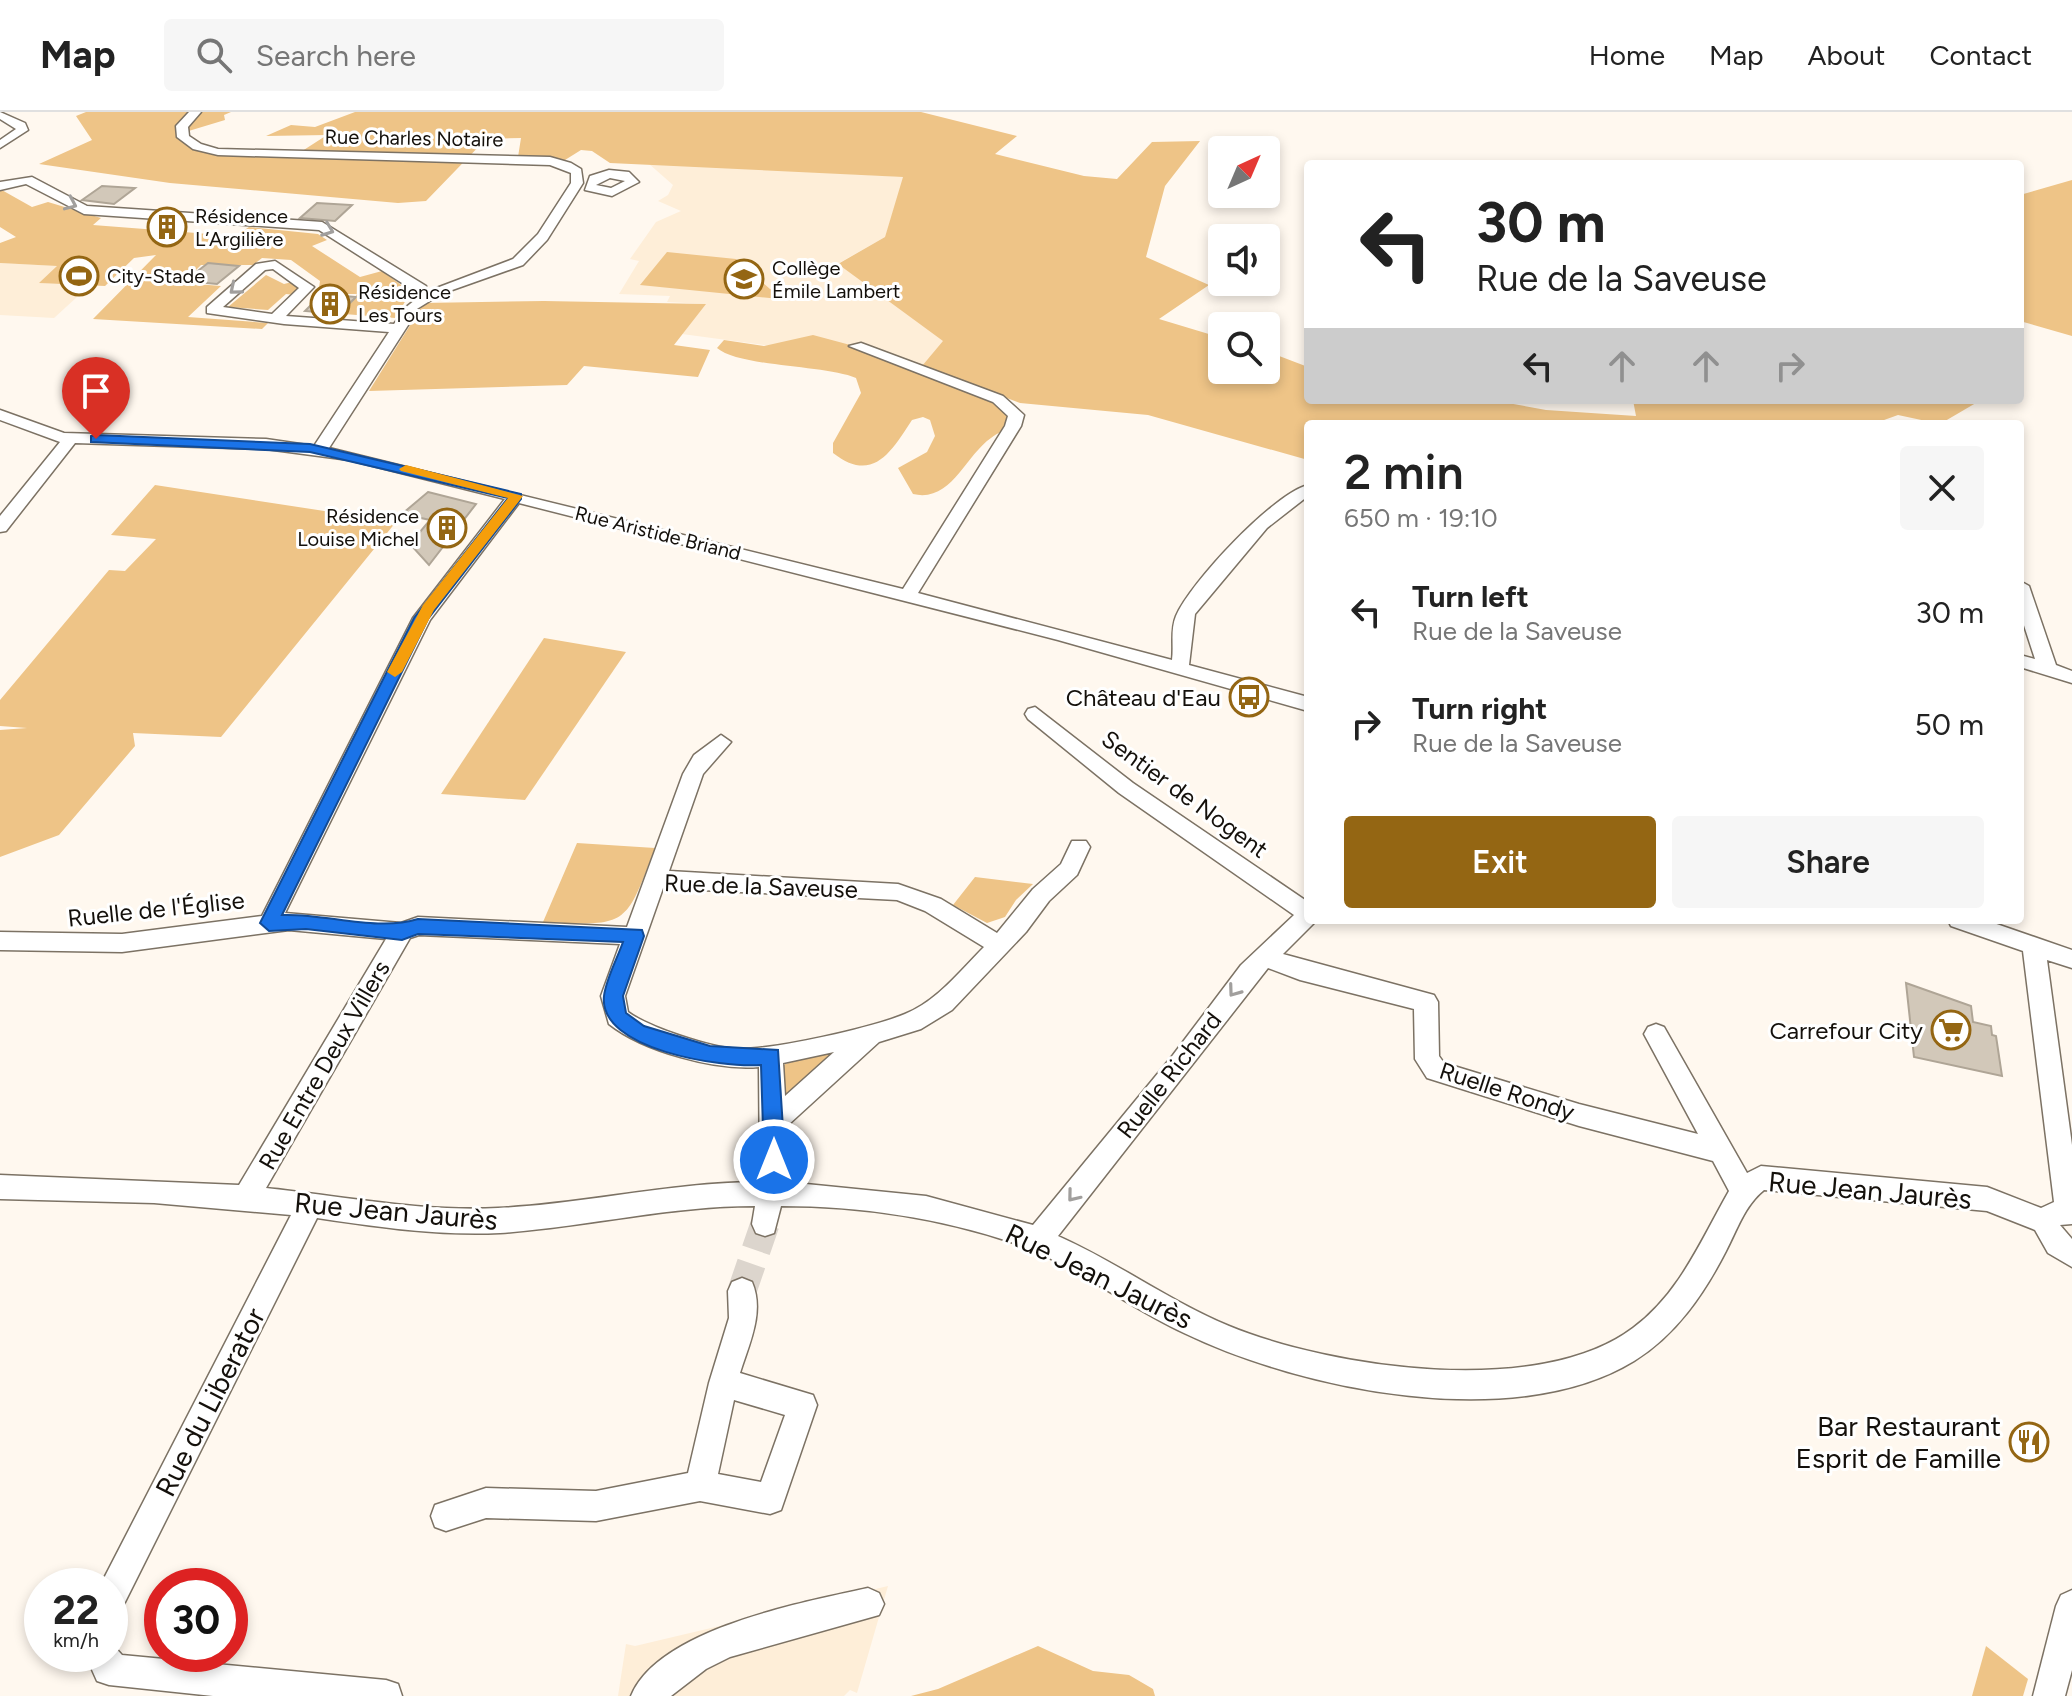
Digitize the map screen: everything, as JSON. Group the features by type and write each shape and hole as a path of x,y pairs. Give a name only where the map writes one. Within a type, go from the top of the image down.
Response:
{"street":[{"name":"Rue Charles Notaire","path":"195,112 182,126 182,133 189,143 210,150 550,161 571,167 584,181 527,254 497,271 440,287 412,308"},
{"path":"0,115 22,127 0,145"},
{"path":"0,186 28,180 84,210 322,226 421,289"},
{"path":"497,271 469,264 527,254"},
{"path":"275,319 307,287 275,265 261,267 212,310 275,319 399,329"},
{"name":"Rue Charles Notaire","path":"320,449 431,277"},
{"path":"856,346 998,399 1016,415 1013,426 907,597"},
{"name":"Rue Aristide Briand","path":"0,415 46,434 71,438 266,444 320,449 516,496 1179,667 1304,703"},
{"path":"0,527 71,438"},
{"path":"1179,667 1185,654 1181,623 1187,612 1265,522 1290,498 1304,492"},
{"path":"269,923 422,618 516,496"},
{"path":"2024,598 2047,668"},
{"path":"2024,662 2072,677"},
{"name":"Sentier de Nogent","path":"1035,714 1126,788 1304,911"},
{"path":"656,879 697,766 721,742"},
{"path":"999,945 1041,895 1069,869 1079,847"},
{"name":"Rue de la Saveuse","path":"656,879 898,892 933,905 999,945 934,1011 913,1022 771,1056 735,1059 710,1055 638,1033 623,1023 614,1010 613,996 656,879"},
{"name":"Ruelle Richard","path":"1037,1241 1263,956 1304,918"},
{"name":"Rue Entre Deux Villers","path":"269,923 306,921 402,932 418,926 635,936"},
{"name":"Ruelle de l'Église","path":"0,941 110,943 269,923"},
{"path":"1971,924 2072,959"},
{"name":"Rue Entre Deux Villers","path":"246,1198 402,932"},
{"path":"2034,946 2062,1217 2051,1237 2072,1254"},
{"name":"Ruelle Rondy","path":"1263,956 1300,971 1426,1002 1427,1059 1436,1071 1579,1115 1719,1151"},
{"name":"Rue de la Saveuse","path":"774,1122 871,1034"},
{"path":"1656,1034 1743,1191"},
{"path":"765,1224 771,1197 774,1122 771,1056"},
{"name":"Rue Jean Jaurès","path":"0,1187 246,1198 485,1221 556,1216 653,1200 771,1197 906,1204 1010,1229 1205,1329 1288,1362 1392,1380 1516,1383 1589,1368 1619,1356 1647,1338 1672,1314 1694,1284 1743,1191 1753,1181 1770,1177 1987,1199 2062,1217"},
{"name":"Rue du Liberator","path":"126,1568 310,1205"},
{"path":"700,1486 723,1383 743,1318 742,1291"},
{"path":"446,1516 486,1503 586,1507 700,1486 770,1499 803,1405 723,1383"},
{"path":"647,1696 689,1660 734,1637 868,1604"},
{"path":"2049,1696 2072,1606"},
{"path":"128,1672 386,1696"}],"shaded area":[{"path":"86,112 231,112 224,115 225,120 182,133 202,148 296,155 327,135 266,136 291,125 315,127 355,112 921,112 1017,136 995,154 1084,176 1117,179 1152,142 1200,141 1165,186 1146,257 1208,285 1159,319 1208,334 1208,384 1280,384 1280,356 1304,365 1304,404 1513,404 1546,410 1636,416 1634,404 1974,404 1947,420 1921,420 1898,415 1884,420 1304,420 1304,459 1148,415 1020,403 922,366 943,341 838,264 885,237 903,177 610,163 592,151 581,150 565,160 518,157 521,138 486,139 426,201 398,203 170,183 39,164 92,140 76,116"},
{"name":"Collège Émile Lambert","path":"648,163 904,177 885,237 839,263 944,341 922,366 682,334 705,304 667,302 670,296 619,294 639,261 630,259 656,222 681,211 658,201 668,195 673,185"},
{"path":"2072,180 2072,336 2024,322 2024,194"},
{"path":"0,189 32,207 48,202 101,218 93,225 235,236 249,227 318,234 327,240 312,246 360,277 382,271 411,292 395,318 344,314 357,294 318,294 320,281 291,260 262,258 253,265 201,265 183,283 221,286 188,317 268,323 262,329 93,319 156,255 134,258 105,286 39,283 57,266 0,263 0,243 16,237 0,227"},
{"path":"667,252 736,259 770,289 785,291 780,299 640,285"},
{"path":"0,263 58,266 40,283 89,286 54,318 0,315"},
{"path":"266,275 284,284 292,282 298,289 295,295 286,294 268,310 228,307"},
{"path":"544,301 706,304 674,345 710,350 698,377 584,366 567,385 369,391 424,303"},
{"path":"813,335 869,350 1004,403 1013,426 993,436 938,492 913,494 898,468 927,452 935,436 930,420 923,417 912,420 880,460 870,465 847,462 833,453 833,443 861,393 856,378 824,370 744,359 717,348 724,340 764,346"},
{"path":"155,485 396,522 221,737 133,733 135,746 59,835 0,857 0,730 27,728 0,726 0,700 109,570 125,571 156,539 111,535"},
{"path":"544,638 626,652 525,800 441,794"},
{"path":"577,843 655,848 637,893 620,916 592,923 543,922"},
{"path":"975,877 1033,884 1016,900 1005,917 987,923 953,905"},
{"path":"828,1052 833,1056 789,1096 781,1096 781,1070 785,1064"},
{"path":"888,1586 857,1693 850,1690 844,1696 618,1696 626,1644 635,1646"},
{"path":"1038,1646 1093,1671 1129,1675 1153,1689 1155,1696 911,1696 938,1689"},
{"path":"1986,1646 2028,1679 2023,1696 1972,1696"}],"building":[{"path":"102,186 135,188 114,204 82,200"},
{"name":"Résidence Les Tours","path":"317,203 352,205 335,221 300,218"},
{"path":"208,263 239,266 217,284 185,281"},
{"name":"Résidence Les Tours","path":"322,294 356,297 339,314 305,311"},
{"name":"Résidence Louise Michel","path":"428,492 476,504 429,565 410,544 430,520 402,514"},
{"name":"Carrefour City","path":"1906,983 1971,1006 1973,1022 1991,1026 1992,1035 1996,1036 2002,1076 1914,1057"}],"tunnel":[{"path":"742,1291 765,1224"}],"slow traffic":[{"path":"395,672 434,599 516,496 406,469"}],"place":[{"name":"Résidence L’Argilière","path":"167,227"},
{"name":"City-Stade","path":"79,276"},
{"name":"Collège Émile Lambert","path":"744,279"},
{"name":"Résidence Les Tours","path":"330,304"},
{"name":"Résidence Louise Michel","path":"447,528"},
{"name":"Château d'Eau","path":"1249,697"},
{"name":"Carrefour City","path":"1951,1030"},
{"name":"Bar Restaurant Esprit de Famille","path":"2029,1442"}],"route":[{"path":"96,439 310,448 516,496 422,618 269,923 306,921 402,932 418,926 635,936 613,996 617,1017 638,1033 710,1055 735,1059 771,1056 774,1160"}]}
